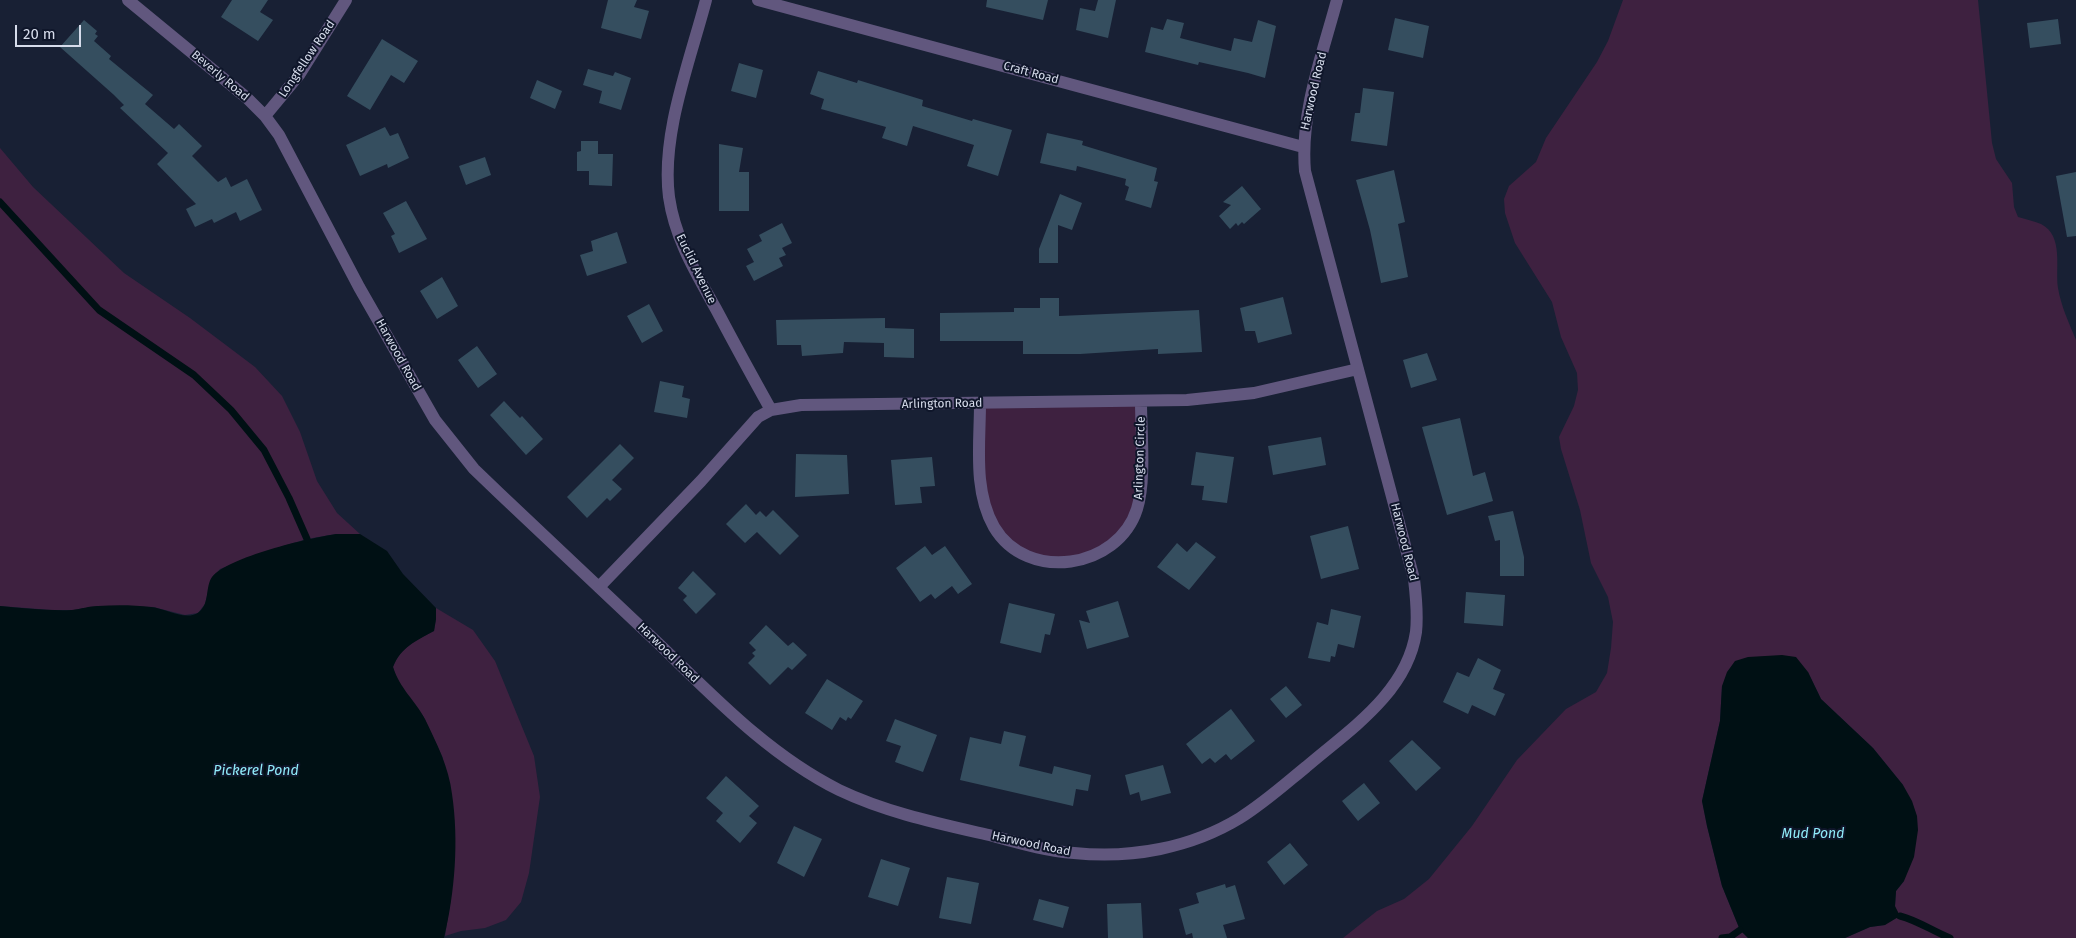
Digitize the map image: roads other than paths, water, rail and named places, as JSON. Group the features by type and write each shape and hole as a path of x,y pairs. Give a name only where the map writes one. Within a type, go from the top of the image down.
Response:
{"street":[{"name":"Beverly Road","path":"128,0 228,82 265,116"},
{"name":"Longfellow Road","path":"265,116 299,75 346,0"},
{"name":"Euclid Avenue","path":"706,0 674,123 669,164 669,196 673,219 690,261 771,410"},
{"name":"Craft Road","path":"758,0 1303,147"},
{"name":"Harwood Road","path":"265,116 290,155 359,287 435,420 474,469 711,694 764,741 815,776 868,802 927,820 1044,849 1073,853 1128,854 1158,850 1214,832 1239,819 1261,804 1379,703 1396,681 1409,658 1416,632 1417,606 1414,578 1305,171 1303,147 1306,119 1337,0"},
{"name":"Arlington Road","path":"599,587 701,482 748,427 758,417 771,410 801,406 1187,400 1254,393 1358,369"},
{"name":"Arlington Circle","path":"980,403 980,479 987,513 995,528 1021,554 1035,560 1053,563 1072,562 1092,556 1108,548 1121,537 1131,524 1140,492 1141,402"}],"water":[{"name":"Pickerel Pond","path":"336,534 360,534 387,551 403,574 436,608 434,631 405,649 393,667 400,682 425,719 442,755 450,784 454,812 455,866 451,903 444,938 0,938 0,606 72,610 111,605 145,606 182,615 194,615 205,604 212,577 234,562 270,550"},
{"name":"Mud Pond","path":"1782,655 1796,657 1808,672 1821,699 1873,748 1903,785 1912,801 1917,816 1918,830 1914,857 1904,881 1896,891 1895,906 1900,916 1885,925 1870,927 1845,938 1748,938 1740,930 1722,886 1707,826 1702,801 1720,721 1722,686 1727,672 1735,661 1748,657"}],"waterway":[{"path":"0,202 99,310 194,375 231,410 264,450 289,498 307,539"},
{"path":"1900,916 1950,938"},
{"path":"1722,938 1730,937 1740,930"}]}
